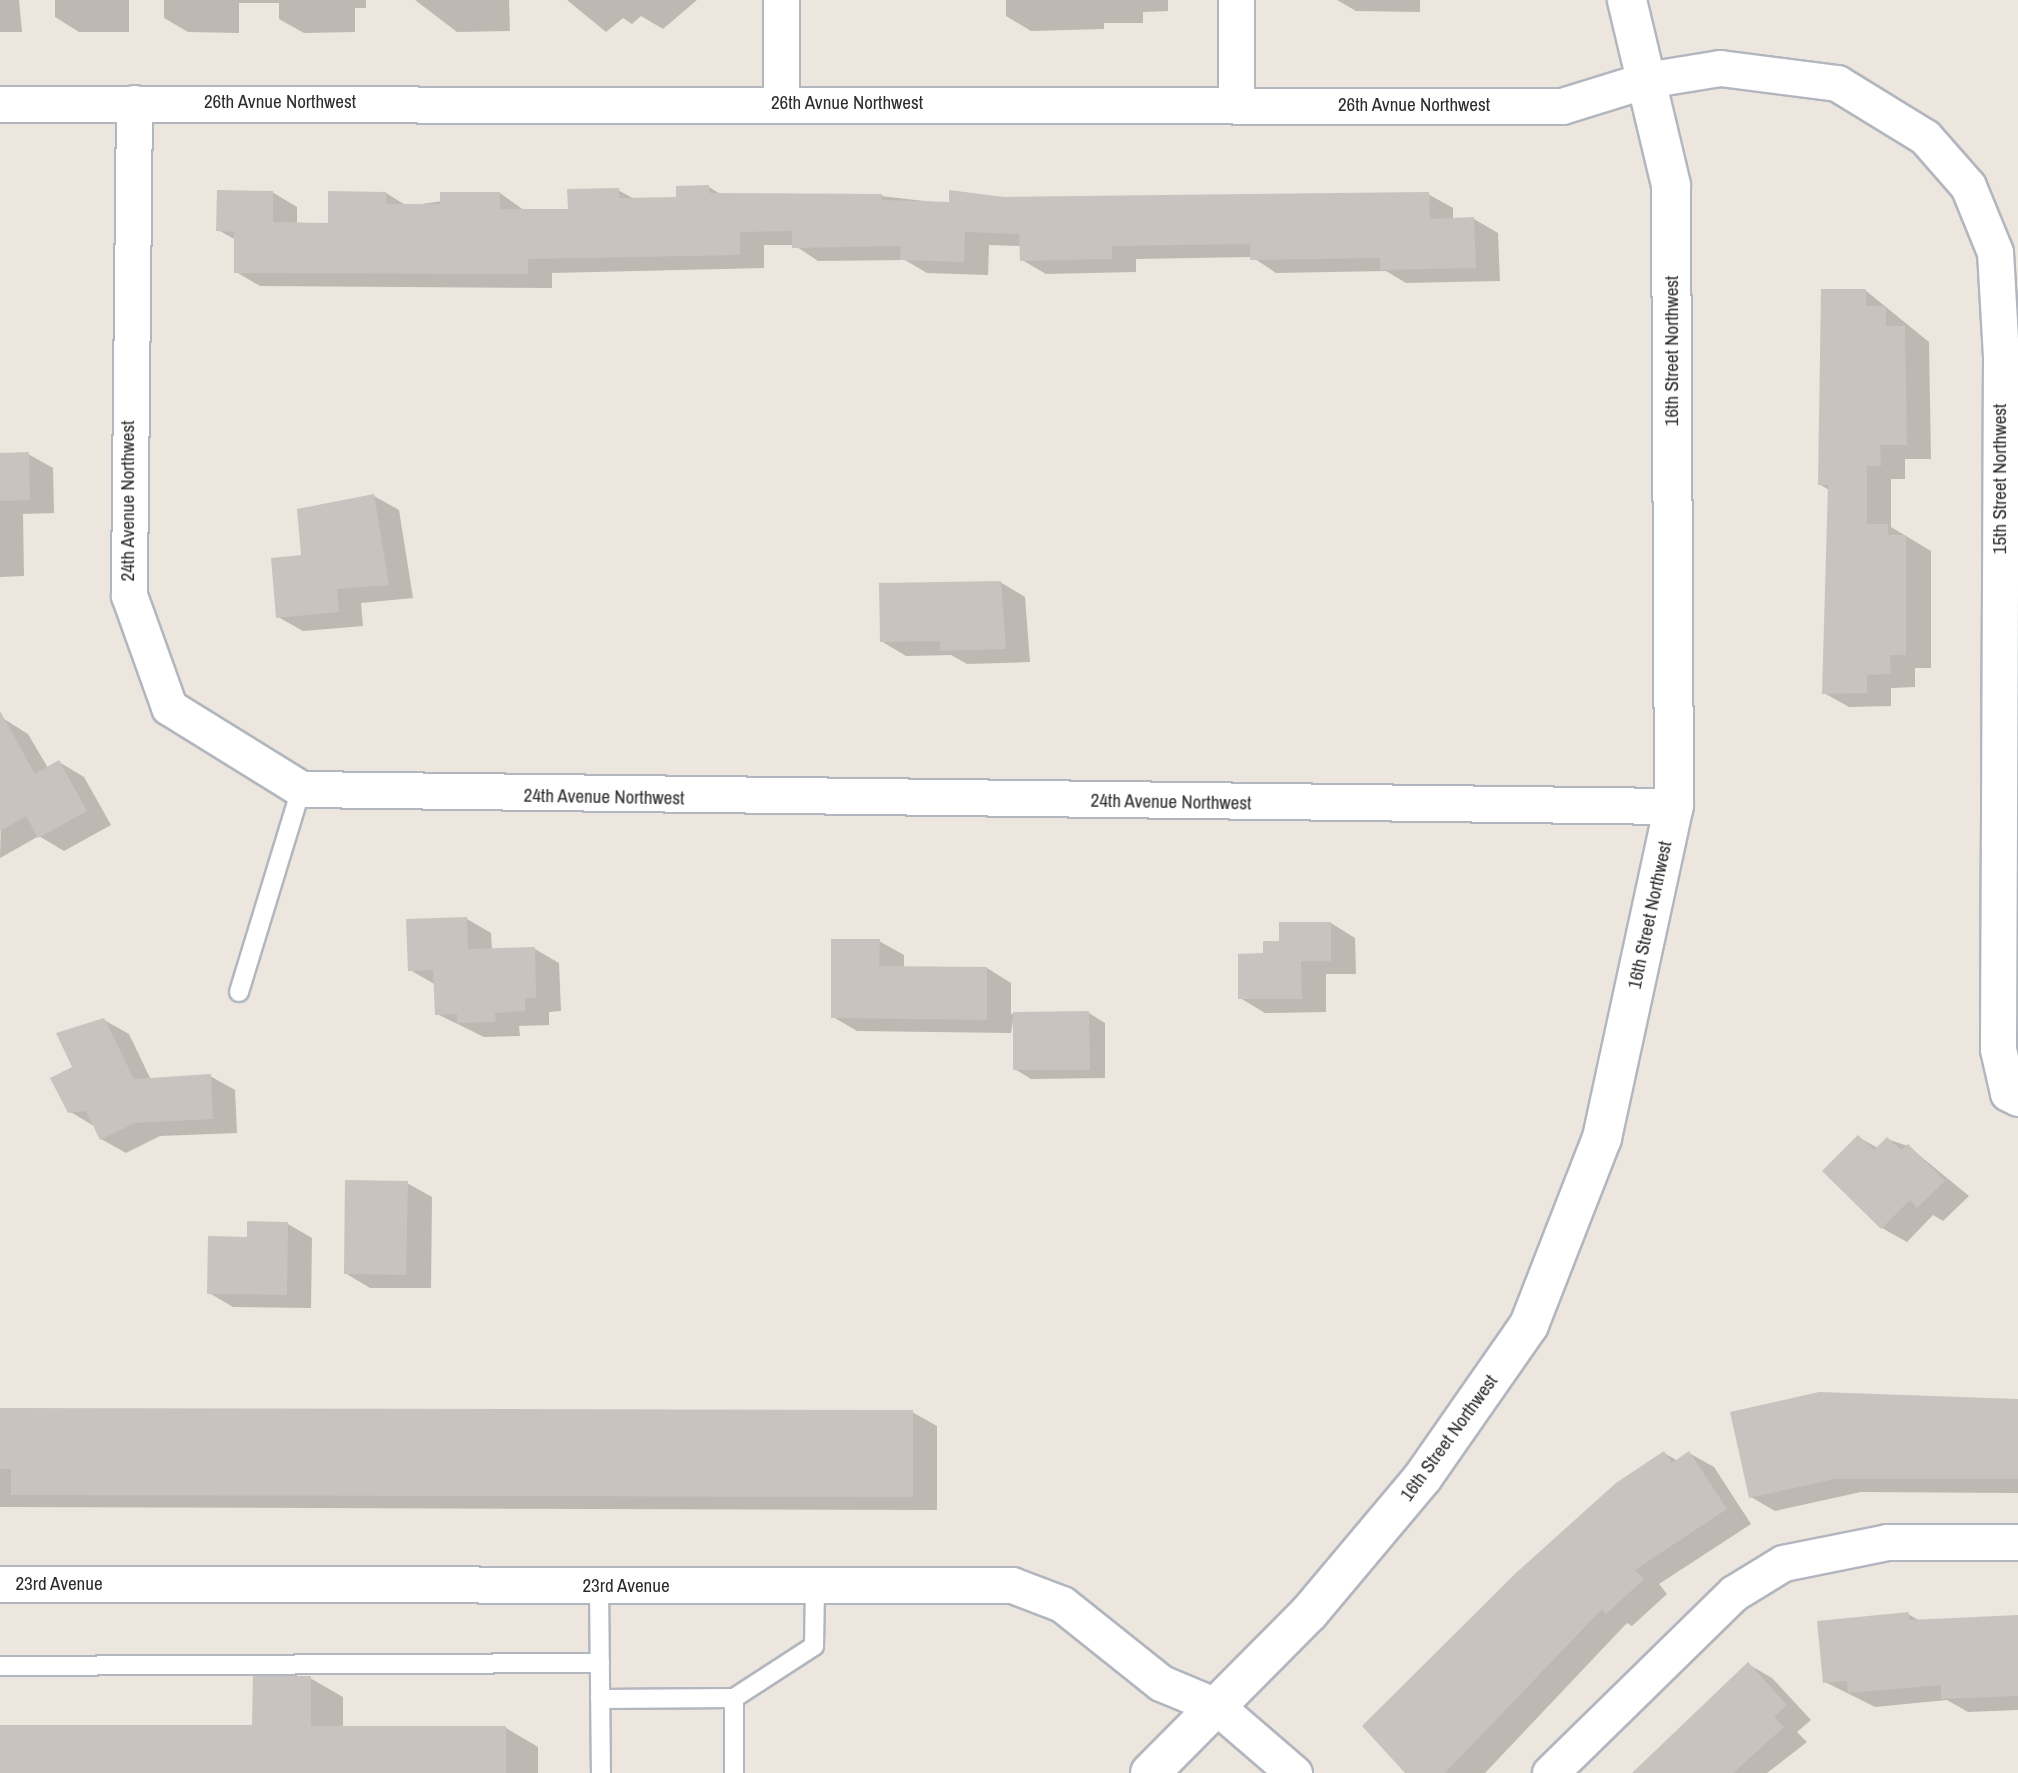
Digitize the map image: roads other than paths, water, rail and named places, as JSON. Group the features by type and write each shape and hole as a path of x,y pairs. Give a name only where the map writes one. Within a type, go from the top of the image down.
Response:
{"street":[{"path":"780,0 781,103"},
{"path":"1236,0 1236,105"},
{"name":"16th Street Northwest","path":"1150,1773 1309,1614 1423,1477 1529,1325 1602,1138 1674,806 1671,185 1627,0"},
{"name":"15th Street Northwest","path":"1689,73 1720,68 1837,83 1925,137 1968,186 1995,252 2001,357 1998,1049 2013,1096"},
{"name":"26th Avnue Northwest","path":"0,104 1562,106 1646,80 1689,73"},
{"name":"24th Avenue Northwest","path":"134,103 129,595 170,707 301,789 1674,806"},
{"path":"1550,1773 1734,1593 1783,1563 1887,1542 2018,1542"},
{"name":"23rd Avenue","path":"0,1584 815,1587 1012,1585 1062,1604 1161,1683 1216,1706 1294,1773"}],"lane":[{"path":"239,992 301,789"},
{"path":"599,1586 601,1773"},
{"path":"600,1699 734,1698 814,1646 815,1587"},
{"path":"0,1666 600,1663"},
{"path":"734,1698 734,1773"}]}
